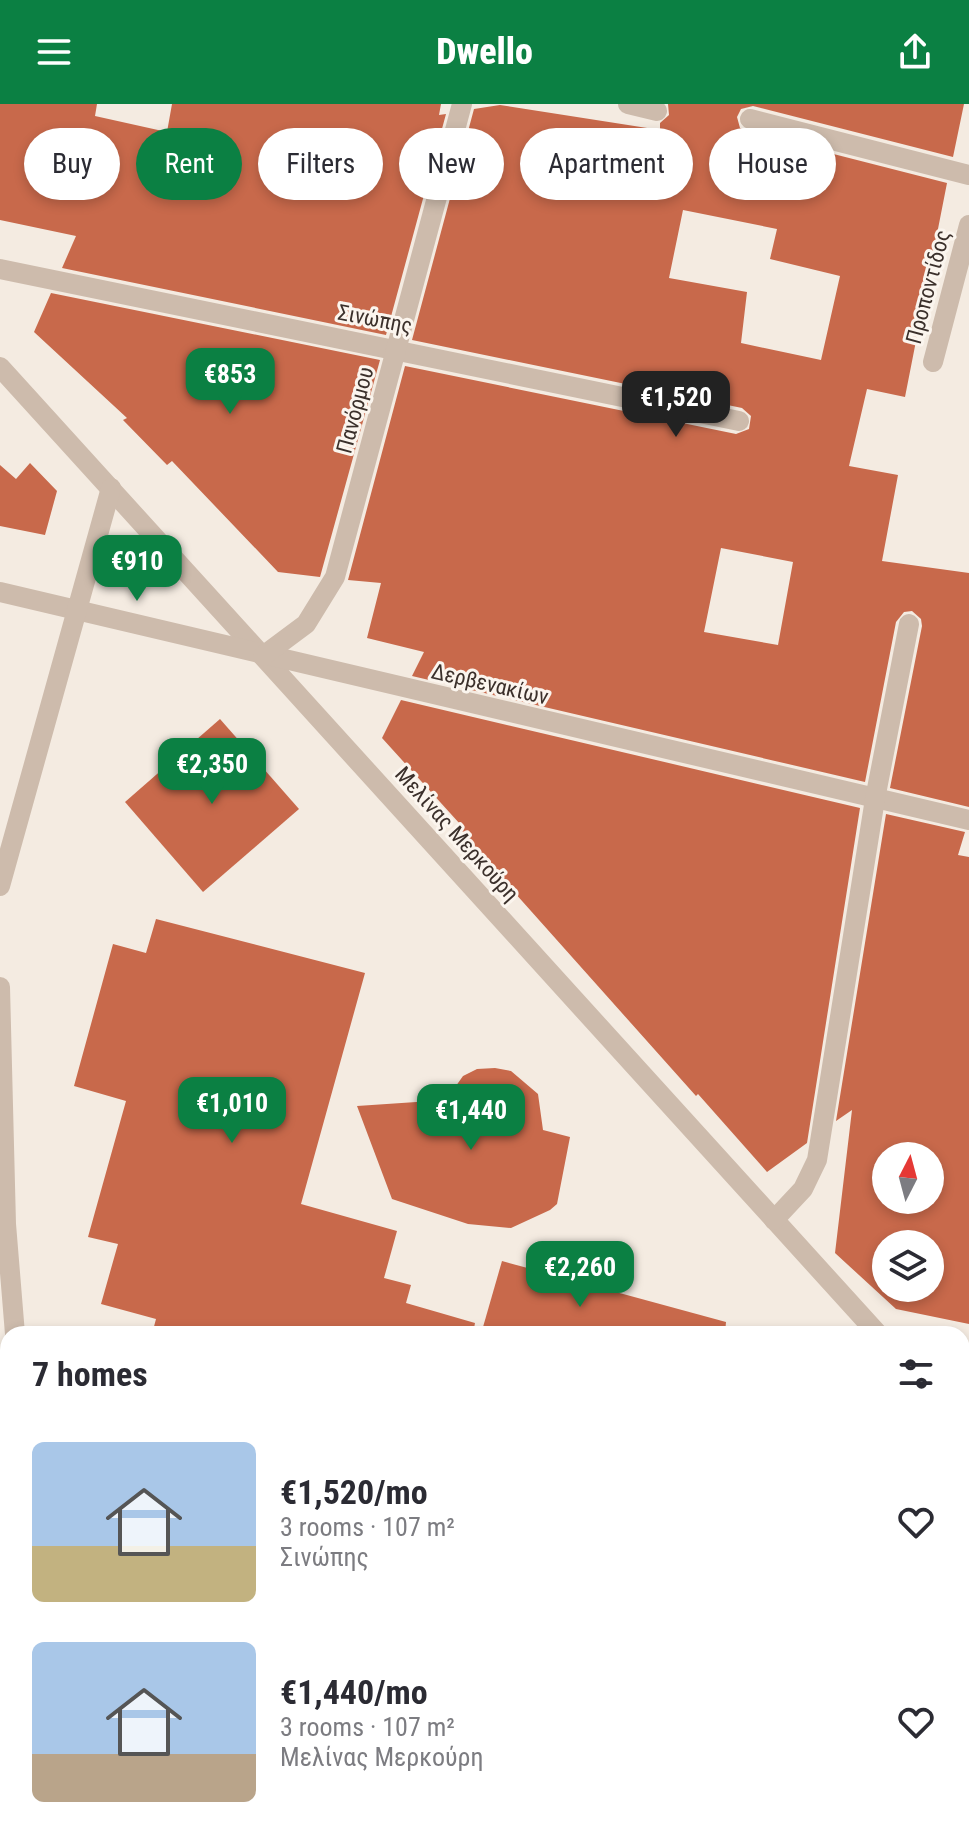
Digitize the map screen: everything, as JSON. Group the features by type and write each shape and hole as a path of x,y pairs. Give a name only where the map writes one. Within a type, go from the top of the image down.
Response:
{"street":[{"name":"Πανόρμου","path":"263,656 306,624 335,577 462,104"},
{"path":"628,104 657,111"},
{"path":"750,119 969,175"},
{"name":"Προποντίδος","path":"933,362 969,225"},
{"name":"Σινώπης","path":"0,269 397,348 739,421"},
{"name":"Μελίνας Μερκούρη","path":"0,367 871,1326"},
{"path":"0,886 111,488"},
{"name":"Δερβενακίων","path":"0,592 969,820"},
{"path":"774,1220 803,1189 817,1160 875,799 909,624"},
{"path":"0,987 3,1224 14,1326"}],"building":[{"path":"0,104 97,104 95,116 149,128 136,128 136,200 242,200 242,128 168,128 172,104 441,104 439,115 446,114 442,128 399,128 399,200 423,200 386,335 62,268 76,236 0,220"},
{"path":"668,104 964,104 953,157 753,106 741,109 737,117 740,128 709,128 709,200 836,200 836,155 947,183 905,397 867,389 849,466 898,475 882,561 969,573 969,807 890,788 922,626 921,619 912,611 904,612 896,622 865,782 412,676 424,652 367,638 381,583 348,580 405,366 736,434 749,429 751,416 742,408 412,340 450,200 504,200 504,128 469,128 474,109 500,105 647,128 520,128 520,200 693,200 693,128 660,128 660,123 669,115","holes":["683,210 777,229 770,259 840,276 821,360 741,343 747,292 669,278","721,548 793,562 778,645 704,632"]},
{"path":"51,293 380,360 320,577 278,572 172,461 167,465 123,420 127,418 34,332"},
{"path":"30,463 57,491 45,535 0,526 0,465 16,479"},
{"path":"401,700 860,808 807,1143 767,1172 698,1094 696,1096 481,855 457,826 460,824 382,738"},
{"path":"220,719 299,809 203,892 125,802"},
{"path":"886,814 965,832 958,855 969,857 969,1324 896,1309 888,1302 944,1302 944,1230 872,1230 872,1287 835,1253 852,1110 836,1121"},
{"path":"156,919 365,973 301,1204 397,1231 384,1278 411,1285 406,1303 475,1323 474,1326 154,1326 156,1319 101,1304 118,1244 88,1237 126,1101 74,1086 113,944 146,953"},
{"path":"477,1069 511,1071 538,1094 543,1130 570,1137 557,1204 511,1228 468,1224 392,1199 357,1106 446,1100 463,1076"},
{"path":"502,1261 726,1322 726,1326 483,1326"}]}
